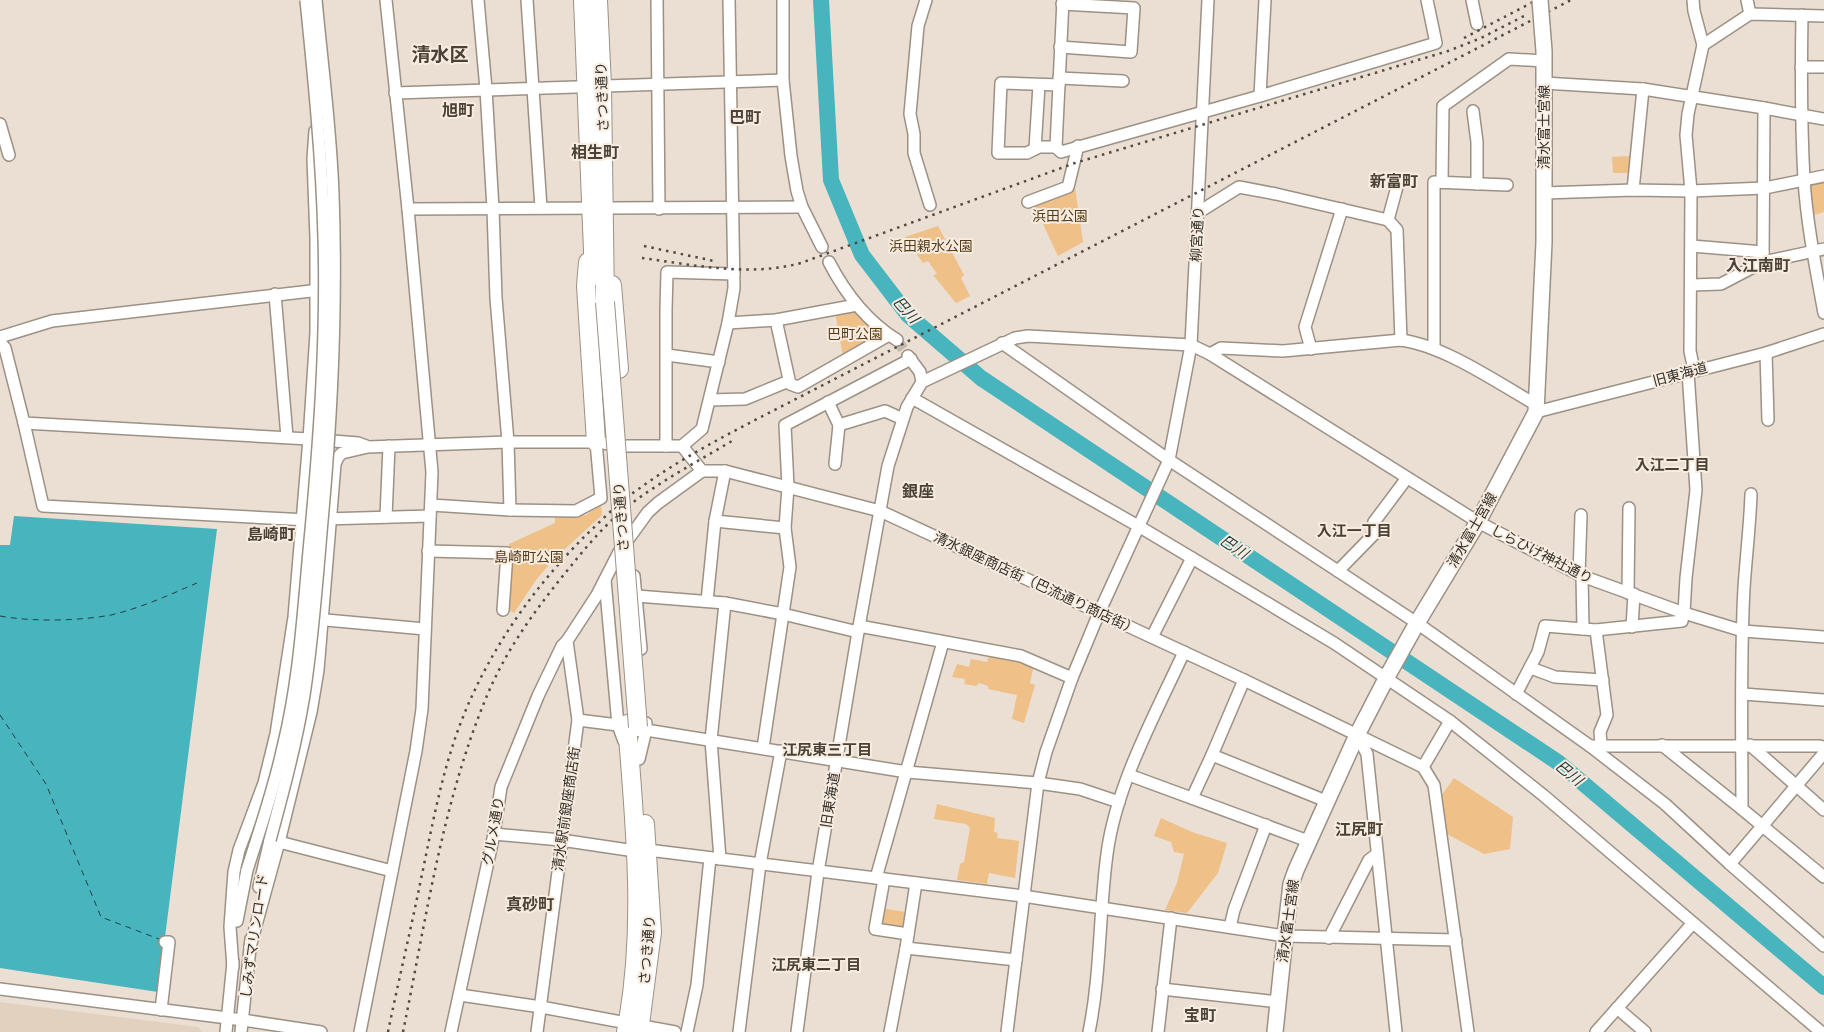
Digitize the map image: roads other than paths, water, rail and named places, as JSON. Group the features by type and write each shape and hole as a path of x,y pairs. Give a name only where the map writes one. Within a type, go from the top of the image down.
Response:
{"highway":[{"name":"さつき通り","path":"583,0 594,86"},
{"name":"さつき通り","path":"598,0 594,86 597,209 604,256 600,301"},
{"name":"さつき通り","path":"597,209 591,242 600,301 642,851 638,887 633,1029"},
{"path":"591,242 586,286 596,442"},
{"path":"604,256 610,268 614,296 624,446"}],"main road":[{"name":"清水富士宮線","path":"1275,1032 1291,884 1308,841 1357,735 1387,677 1416,624 1478,522 1536,408 1544,242 1544,61 1540,0"}],"street":[{"path":"233,967 230,927 234,872 264,783 276,734 294,617 309,438 314,360 316,278 313,159 317,112 306,0"},
{"path":"275,841 295,743 312,634 333,375 333,194 316,0"},
{"path":"360,1032 416,751 422,709 432,472 408,209 386,0"},
{"path":"478,0 486,89 496,298 508,442 510,510"},
{"path":"527,0 541,208"},
{"path":"657,0 659,209"},
{"path":"275,841 310,712 318,670 335,464 338,457 352,450 368,447 430,444 596,442 624,446 682,446 702,429 733,298 729,0"},
{"path":"783,0 783,80 791,156 797,191 802,207 822,246"},
{"path":"926,0 918,26 910,114 914,134 914,153 930,204"},
{"name":"柳宮通り","path":"1007,1032 1038,783 1046,752 1072,678 1169,462 1191,345 1204,112 1208,0"},
{"path":"1260,96 1264,0"},
{"path":"1060,47 1131,52 1134,8 1063,2 1060,47 1056,147 1060,152 1260,96 1436,43 1427,0"},
{"path":"1472,0 1477,24"},
{"path":"1516,694 1538,652 1544,626 1596,630 1682,621 1696,490 1690,351 1692,284 1691,191 1686,135 1691,96 1703,45 1693,0"},
{"path":"1747,0 1750,14"},
{"path":"1703,45 1750,14 1824,16"},
{"path":"1802,15 1801,67 1804,180 1818,251 1824,313"},
{"path":"1442,182 1443,106 1509,59 1544,61"},
{"path":"1801,67 1824,67"},
{"path":"395,93 783,80"},
{"path":"1056,147 1039,147 1027,153 998,153 1001,83 1039,85 1059,82 1123,81"},
{"path":"1544,83 1643,89 1824,119"},
{"path":"1035,149 1039,85"},
{"path":"1633,190 1643,89"},
{"path":"1763,257 1765,188 1764,108"},
{"path":"1473,111 1477,142 1477,184"},
{"name":"しみずマリンロード","path":"226,1032 238,910 247,870 276,776 294,692 313,510 320,422 324,298 324,238 317,112"},
{"path":"0,124 9,156"},
{"path":"1028,202 1068,187 1078,146"},
{"path":"1544,193 1765,188 1824,176"},
{"path":"1434,348 1434,182 1507,185"},
{"path":"1388,220 1398,183"},
{"path":"1199,212 1239,187 1388,220 1397,230 1401,340"},
{"path":"408,209 802,207"},
{"path":"1311,349 1306,327 1342,209"},
{"path":"1692,246 1763,257 1818,251"},
{"path":"1692,284 1721,284 1763,257"},
{"path":"776,320 790,384 798,387 893,338 857,305 838,279 829,262"},
{"path":"666,446 667,272 734,274"},
{"path":"0,337 52,321 275,294 312,292"},
{"path":"275,294 287,437 299,448 307,464"},
{"path":"728,323 776,320 857,305"},
{"name":"旧東海道","path":"1536,408 1766,353 1824,334"},
{"path":"763,748 790,567 785,528 788,487 785,424 909,358 926,380 1000,344 1028,336 1191,345"},
{"path":"1210,354 1221,348 1283,351 1401,340 1418,342 1434,348 1536,408"},
{"path":"0,342 5,348 44,506 302,520 386,517 430,510 576,511 601,498 596,442"},
{"path":"1000,344 1169,462 1338,571 1516,694 1595,745 1665,804 1824,946"},
{"name":"しらひげ神社通り","path":"1191,345 1210,354 1478,522 1580,575 1743,631 1824,637"},
{"path":"1766,353 1768,420"},
{"path":"667,355 719,362"},
{"name":"旧東海道","path":"797,1032 818,872 888,466 912,398 926,380"},
{"path":"710,400 745,399 790,381"},
{"path":"912,398 1141,524 1192,558 1387,677 1450,721 1543,795 1821,1032"},
{"path":"828,402 839,424 836,464"},
{"path":"839,424 885,411 903,419"},
{"path":"24,423 309,438 358,443 368,447"},
{"path":"386,517 389,446"},
{"path":"567,641 597,595 618,552 648,512 658,502 702,471 682,446"},
{"name":"清水銀座商店街（巴流通り商店街）","path":"702,471 725,471 880,511 1244,680 1423,768"},
{"path":"707,601 715,521 725,471"},
{"path":"1338,571 1378,530 1374,522 1408,478"},
{"path":"1742,809 1746,745 1743,694 1744,588 1750,530 1751,494"},
{"path":"1629,508 1632,627"},
{"path":"1581,515 1580,575 1583,629"},
{"path":"715,521 785,528"},
{"path":"632,726 637,596 631,553 633,534"},
{"path":"428,551 507,553 504,610"},
{"path":"1152,637 1192,558"},
{"path":"605,580 632,726"},
{"path":"637,596 725,603 859,629 996,650 1021,656 1072,678"},
{"path":"686,1032 697,985 715,858 711,740 725,603"},
{"path":"294,617 425,629"},
{"path":"1595,745 1607,715 1596,630"},
{"name":"清水駅前銀座商店街","path":"537,1032 578,720 567,641"},
{"name":"グルメ通り","path":"451,1032 494,834 501,786 538,696 562,646 567,641"},
{"path":"908,934 875,930 880,878 906,772 942,642"},
{"path":"1089,1032 1094,1009 1098,970 1107,853 1119,802 1129,775 1184,652"},
{"path":"1531,668 1555,677 1603,680"},
{"path":"1192,798 1244,680"},
{"path":"1743,694 1824,700"},
{"path":"578,720 632,726 906,772 1038,783 1080,789 1119,802"},
{"path":"1450,721 1423,768 1430,775 1434,785 1468,1032"},
{"path":"1357,735 1367,754 1396,1032"},
{"path":"1662,744 1824,877"},
{"path":"1595,745 1746,745 1820,746 1824,748"},
{"path":"1746,745 1824,810"},
{"path":"738,1032 760,864 781,751"},
{"path":"1730,864 1824,753"},
{"path":"1212,755 1326,801"},
{"path":"1129,775 1308,841"},
{"path":"1230,927 1234,910 1266,825"},
{"path":"494,834 715,858 1023,896 1285,936 1456,940"},
{"path":"275,841 392,871"},
{"name":"しみずマリンロード","path":"241,1032 256,900 275,841"},
{"path":"1329,938 1369,860 1377,854"},
{"path":"890,1032 916,883"},
{"path":"1158,1032 1172,918"},
{"path":"1596,1032 1693,922"},
{"path":"161,1010 169,942 165,942"},
{"path":"906,948 1016,960"},
{"path":"0,989 243,1020 321,1032"},
{"path":"1162,989 1278,1002"},
{"path":"460,995 541,1007 633,1029 675,1032"},
{"path":"1617,1008 1645,1032"}],"water":[{"path":"14,516 217,529 158,992 0,968 0,545 10,545"}],"waterway":[{"name":"巴川","path":"821,0 831,180 862,255 908,315 981,378 1559,763 1824,987"}],"tunnel":[{"path":"897,340 908,356"}],"railway":[{"path":"1464,38 1537,0"},
{"path":"388,1032 441,787 458,730 469,703 496,650 528,601 566,556 619,504 668,469 742,427 1571,0"},
{"path":"642,258 742,269 782,267 801,263 1075,163 1448,51 1481,38 1526,15"},
{"path":"644,246 714,261"},
{"path":"403,1032 446,821 471,738 486,698 501,666 551,591 586,547 613,519 656,486 732,441"}],"district":[{"name":"清水区","path":"440,54"},
{"name":"旭町","path":"458,110"},
{"name":"巴町","path":"745,117"},
{"name":"相生町","path":"595,152"},
{"name":"新富町","path":"1394,181"},
{"name":"入江南町","path":"1758,265"},
{"name":"入江二丁目","path":"1672,465"},
{"name":"銀座","path":"918,491"},
{"name":"入江一丁目","path":"1354,531"},
{"name":"島崎町","path":"271,534"},
{"name":"江尻東三丁目","path":"827,750"},
{"name":"江尻町","path":"1359,829"},
{"name":"真砂町","path":"530,904"},
{"name":"江尻東二丁目","path":"816,965"},
{"name":"宝町","path":"1200,1015"}],"park label":[{"name":"浜田公園","path":"1060,216"},
{"name":"浜田親水公園","path":"931,246"},
{"name":"巴町公園","path":"855,334"},
{"name":"島崎町公園","path":"529,557"}]}
